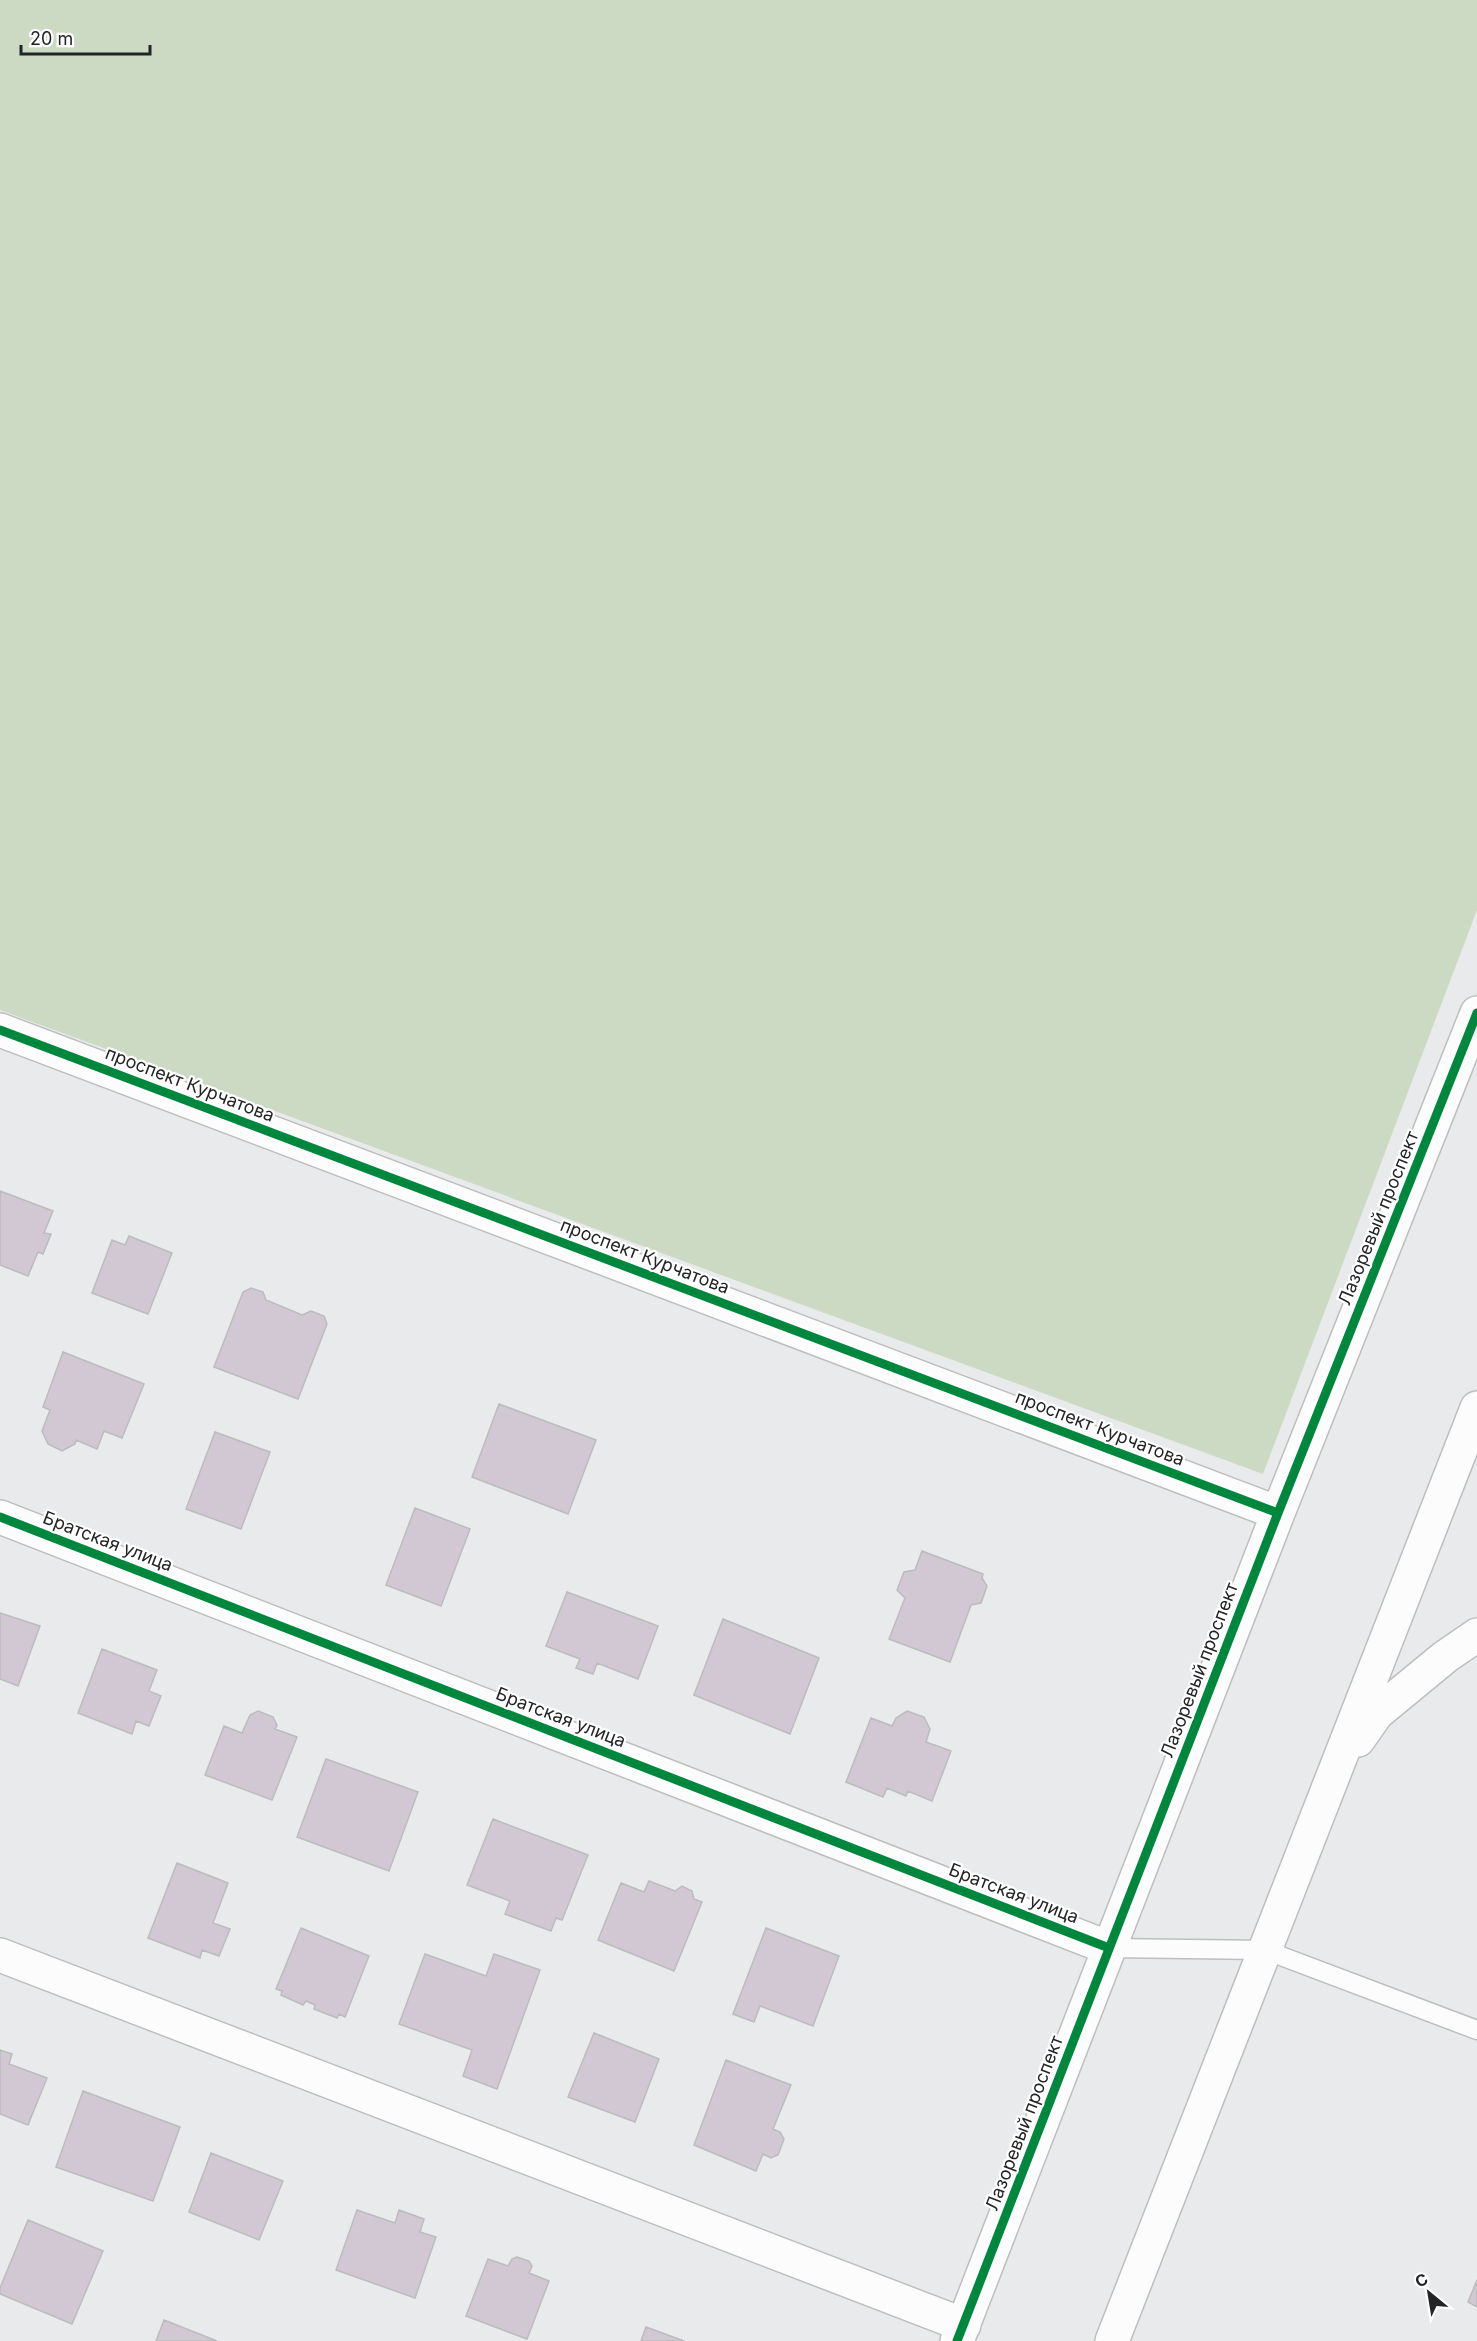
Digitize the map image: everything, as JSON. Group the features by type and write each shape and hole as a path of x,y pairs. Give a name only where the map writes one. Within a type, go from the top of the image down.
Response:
{"street":[{"name":"Лазоревый проспект","path":"960,2333 1278,1513 1477,1013"},
{"name":"проспект Курчатова","path":"0,1030 1278,1513"},
{"path":"1112,2341 1477,1408"},
{"name":"Братская улица","path":"0,1517 1109,1948"},
{"path":"1334,1773 1377,1713 1436,1664 1477,1635"},
{"path":"0,1955 960,2333"}],"lane":[{"path":"1109,1948 1265,1950 1477,2030"}],"green space":[{"path":"0,0 1477,0 1477,910 1263,1474 0,1010"}],"building":[{"path":"0,1191 53,1211 44,1233 51,1234 43,1254 38,1252 28,1276 0,1265"},
{"path":"129,1236 172,1253 148,1314 92,1293 112,1240 125,1245"},
{"path":"251,1288 263,1292 266,1300 302,1315 311,1311 324,1316 327,1324 298,1399 214,1367 243,1292"},
{"path":"63,1352 144,1384 122,1438 104,1431 97,1449 76,1440 75,1444 62,1451 48,1444 42,1431 50,1410 43,1407"},
{"path":"499,1404 596,1440 568,1514 472,1477"},
{"path":"215,1432 270,1452 241,1529 186,1509"},
{"path":"415,1508 470,1529 441,1606 386,1585"},
{"path":"922,1551 983,1574 982,1578 987,1586 981,1603 971,1605 950,1662 889,1639 905,1598 897,1590 904,1572 915,1570"},
{"path":"567,1592 658,1626 638,1679 597,1663 593,1674 576,1668 580,1659 546,1646"},
{"path":"0,1613 40,1626 18,1686 0,1679"},
{"path":"723,1619 819,1658 790,1734 694,1695"},
{"path":"102,1649 157,1670 149,1691 161,1696 149,1726 136,1721 132,1734 78,1713"},
{"path":"258,1711 273,1717 277,1725 275,1729 297,1737 272,1800 205,1775 224,1726 242,1733 250,1715"},
{"path":"907,1711 924,1717 930,1729 926,1742 951,1751 932,1801 908,1791 906,1796 887,1788 883,1797 846,1782 871,1718 892,1726 896,1718"},
{"path":"326,1759 418,1792 389,1871 297,1837"},
{"path":"493,1819 588,1855 562,1920 556,1918 551,1931 505,1914 510,1901 467,1885"},
{"path":"177,1863 228,1883 213,1923 230,1929 219,1956 202,1950 200,1958 148,1938"},
{"path":"649,1881 675,1891 682,1886 692,1891 694,1899 702,1902 674,1971 598,1940 621,1883 644,1892"},
{"path":"301,1928 369,1956 345,2017 339,2014 337,2018 314,2009 315,2005 306,2001 303,2005 281,1995 282,1991 276,1989"},
{"path":"766,1928 839,1956 813,2026 760,2006 754,2022 733,2014"},
{"path":"425,1954 486,1976 494,1954 540,1970 497,2089 463,2076 472,2050 399,2024"},
{"path":"594,2033 659,2059 635,2122 568,2097"},
{"path":"0,2050 12,2054 9,2064 47,2078 28,2125 0,2114"},
{"path":"726,2060 791,2085 773,2129 780,2132 784,2139 778,2155 771,2158 763,2154 756,2171 694,2145"},
{"path":"83,2091 180,2127 153,2201 56,2167"},
{"path":"211,2153 283,2181 259,2240 189,2212"},
{"path":"357,2210 395,2223 399,2210 424,2219 420,2232 436,2237 415,2298 336,2270"},
{"path":"28,2220 103,2251 72,2324 0,2294 0,2288"},
{"path":"517,2257 529,2261 532,2266 529,2273 549,2281 527,2339 466,2316 488,2259 508,2266 512,2259"},
{"path":"1477,2280 1477,2307 1468,2302"},
{"path":"164,2320 217,2341 156,2341"},
{"path":"646,2327 684,2341 641,2341"}],"cycle path":[{"path":"957,2341 1278,1513 1477,1013"},
{"path":"0,1030 1278,1513"},
{"path":"0,1517 1109,1948"}]}
